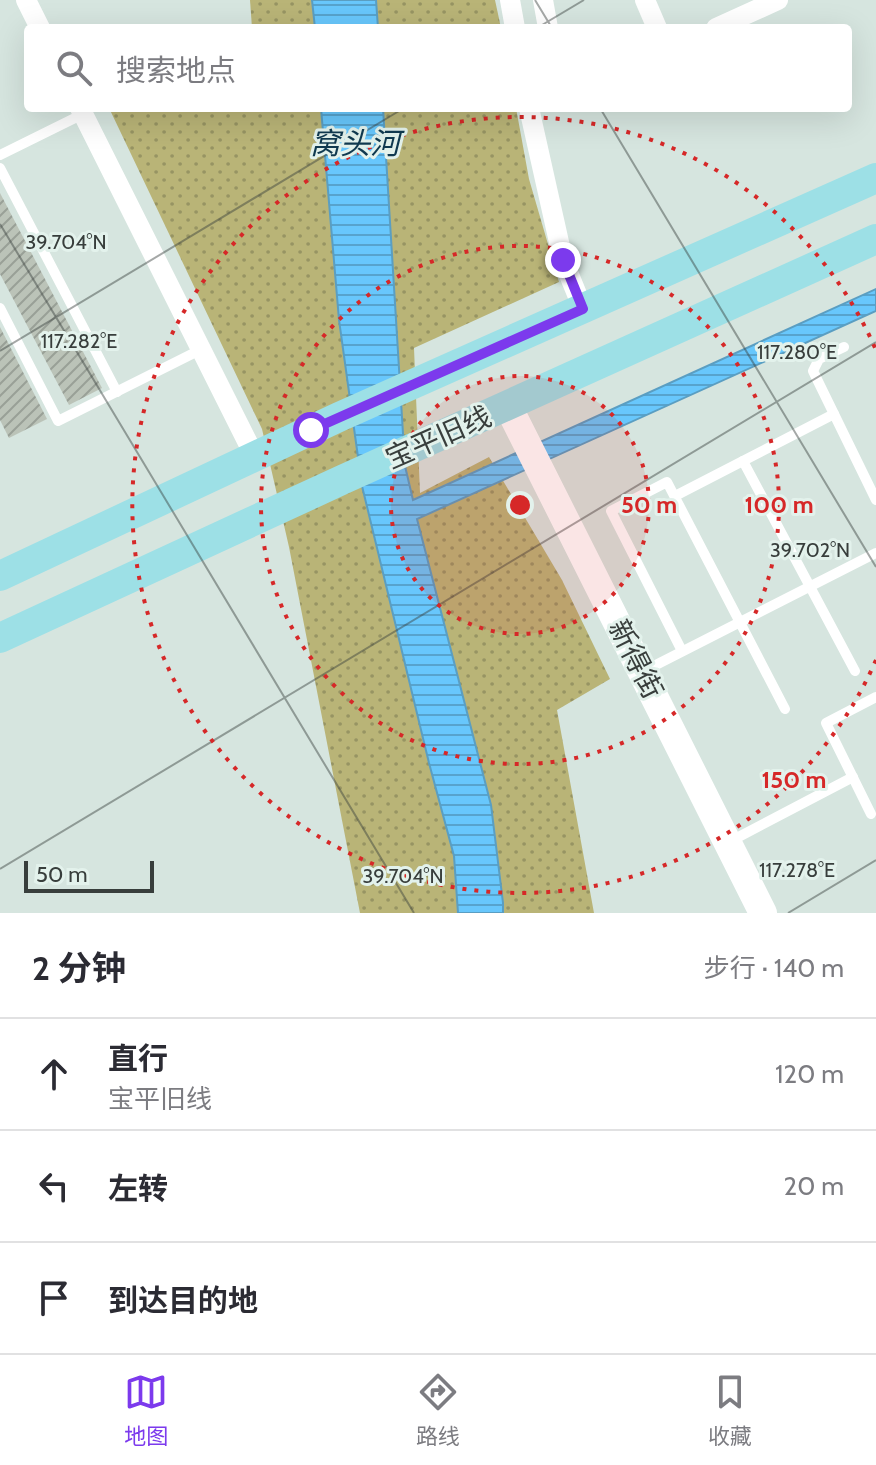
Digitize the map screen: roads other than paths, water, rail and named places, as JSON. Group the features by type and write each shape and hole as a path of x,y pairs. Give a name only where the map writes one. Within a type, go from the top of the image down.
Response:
{"main road":[{"name":"宝平旧线","path":"0,576 339,417 876,178"},
{"name":"宝平旧线","path":"0,638 876,239"}],"street":[{"path":"26,0 38,24"},
{"path":"510,0 514,24"},
{"path":"543,0 547,24"},
{"path":"645,0 655,24"},
{"path":"725,24 778,0"},
{"path":"83,112 255,457"},
{"path":"530,112 563,260 583,309"},
{"name":"新得街","path":"508,406 763,913"}],"lane":[{"path":"0,155 80,112"},
{"path":"0,168 117,392"},
{"path":"0,308 58,421 202,349"},
{"path":"844,347 819,359 813,371 876,500"},
{"path":"675,496 834,414"},
{"path":"743,461 855,671"},
{"path":"682,651 611,511 667,482 785,709"},
{"path":"642,672 876,553"},
{"path":"871,814 826,723 876,697"},
{"path":"728,843 853,777"}],"water":[{"path":"312,0 376,0 378,24 315,24"},
{"name":"窝头河","path":"321,112 383,112 405,466 413,500 876,289 876,311 417,519 491,805 503,913 458,913 454,856 362,486 339,320"}]}
